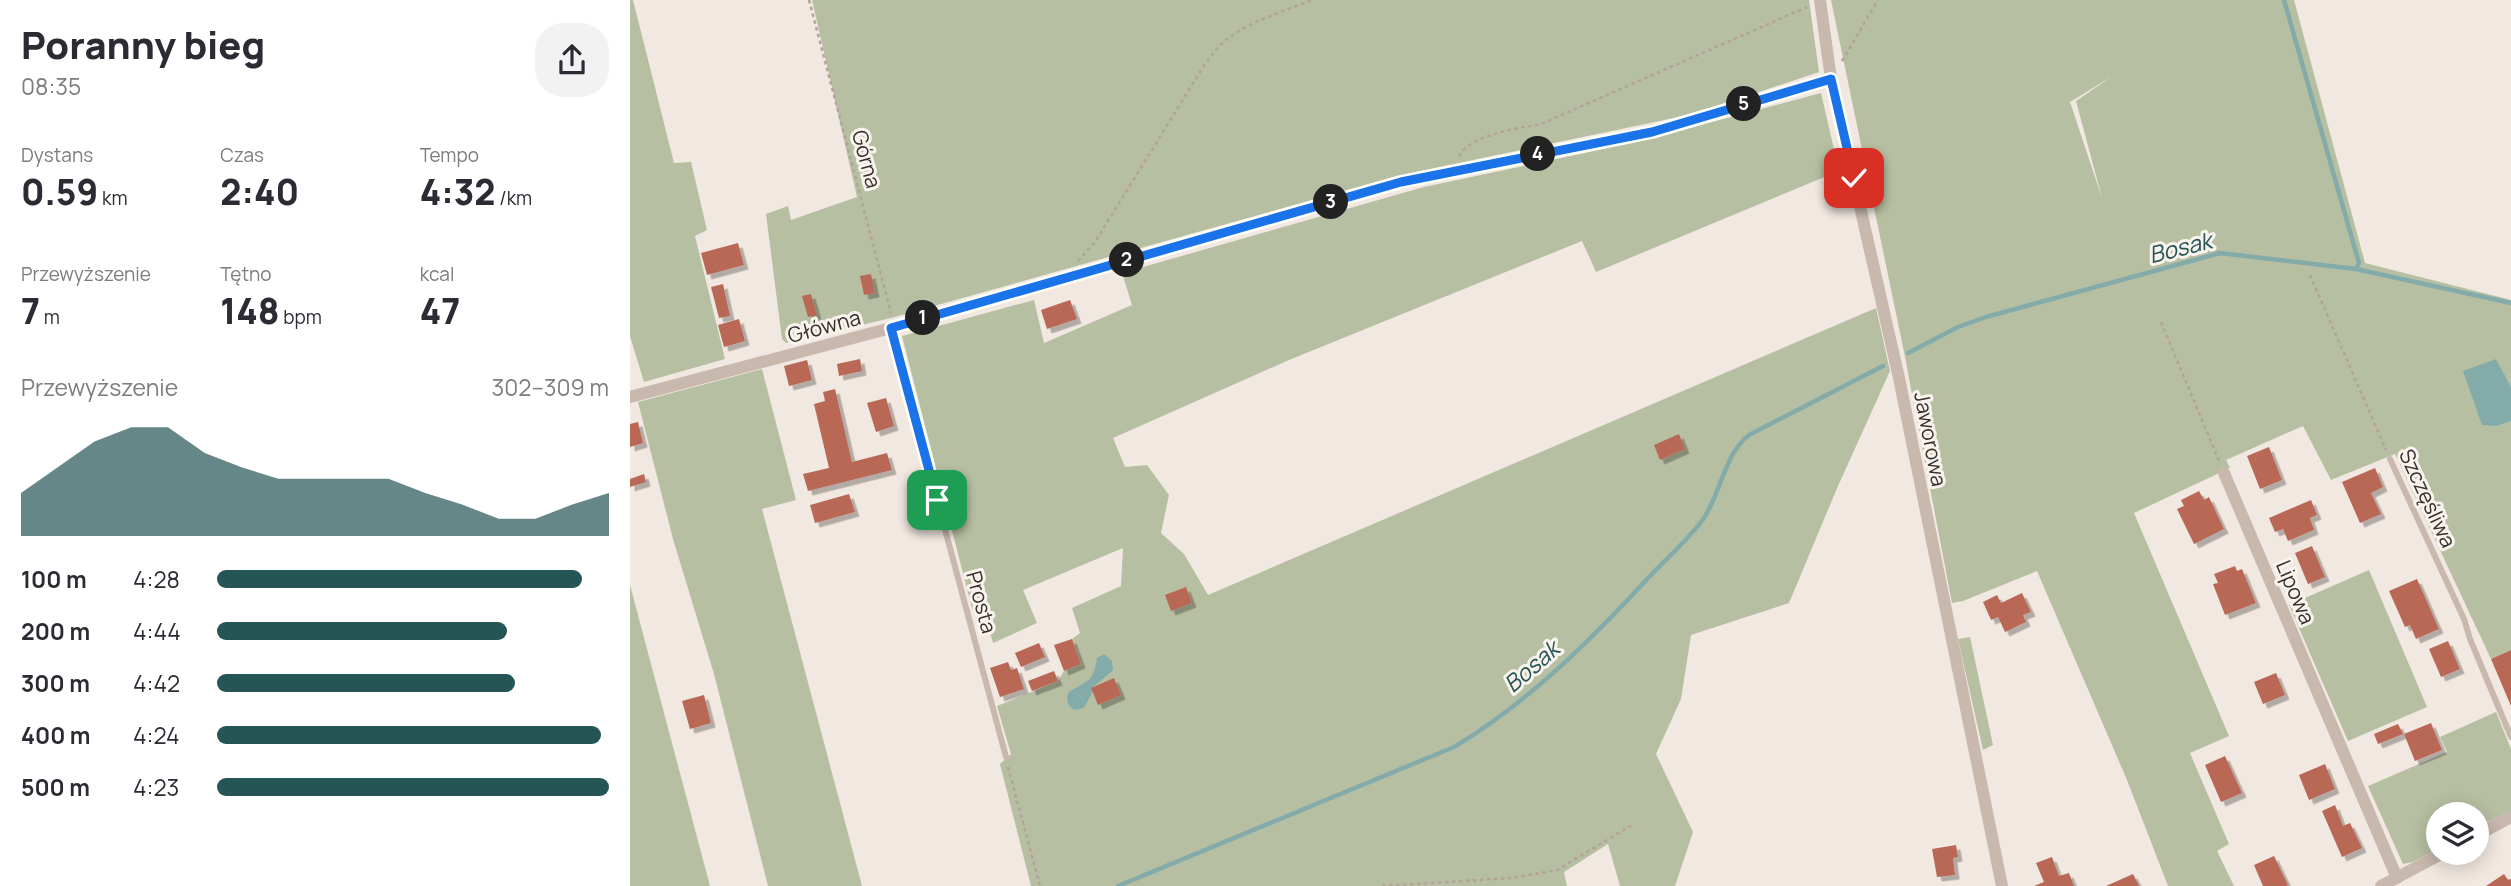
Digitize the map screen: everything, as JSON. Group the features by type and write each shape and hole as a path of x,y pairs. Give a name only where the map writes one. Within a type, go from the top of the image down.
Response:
{"street":[{"name":"Jaworowa","path":"1820,1 1831,79 1899,378 2002,886"},
{"name":"Główna","path":"630,397 892,327 1401,182 1652,132 1831,79"},
{"name":"Lipowa","path":"2224,473 2397,878"},
{"path":"2489,829 2511,817"},
{"path":"2381,886 2426,862"}],"lane":[{"name":"Prosta","path":"892,327 1006,757"},
{"name":"Szczęśliwa","path":"2390,459 2464,619 2511,737"}],"path":[{"name":"Górna","path":"809,0 892,327"},
{"path":"1078,261 1095,242 1203,66 1225,40 1311,0"},
{"path":"1831,79 1878,0"},
{"path":"1460,170 1459,154 1467,146 1507,130 1541,124 1820,1"},
{"name":"Szczęśliwa","path":"2311,275 2390,459"},
{"path":"2161,322 2224,473"},
{"path":"1006,757 1040,886"},
{"path":"1382,886 1511,877 1557,870 1632,825"}],"green space":[{"path":"630,0 633,0 674,163 691,162 707,230 695,236 725,359 644,382 630,336"},
{"path":"812,0 1809,0 1819,72 1693,114 1401,175 891,318 786,343 782,339 766,214 788,206 791,220 857,197"},
{"path":"1831,0 2294,0 2365,263 2511,300 2511,389 2497,426 2511,421 2511,650 2491,659 2395,454 2331,480 2303,426 2226,460 2230,468 2134,513 2229,736 2190,753 2229,844 2217,851 2234,886 2168,886 2127,780 2037,571 1952,603 1904,352","holes":["2111,77 2076,101 2102,198 2070,102"]},
{"path":"1821,93 1839,171 1596,272 1582,241 1289,360 1113,438 1125,467 1147,465 1169,495 1161,533 1184,554 1208,595 1876,308 1890,371 1789,603 1691,635 1681,699 1656,754 1693,832 1675,886 1620,886 1608,844 1564,872 1567,886 1031,886 1000,764 1011,754 997,706 1058,681 1064,671 1081,664 1072,639 1080,633 1072,608 1121,586 1123,548 1023,590 1037,623 993,643 983,608 973,612 902,336 1034,300 1044,343 1132,305 1122,273 1424,187 1637,142"},
{"path":"762,369 796,500 762,509 862,886 768,886 714,674 673,539 638,402"},
{"path":"2369,570 2427,707 2348,741 2289,605"},
{"path":"630,585 710,886 630,886"},
{"path":"1970,637 1993,745 1983,750 1958,639"},
{"path":"2496,712 2511,749 2511,811 2489,822 2489,802 2426,802 2426,855 2403,864 2368,786 2447,752 2440,737"}],"water":[{"path":"2496,359 2511,387 2511,421 2497,426 2482,425 2463,371"},
{"path":"1104,654 1112,661 1113,670 1092,688 1084,708 1074,710 1068,702 1069,692 1091,677 1097,658"}],"building":[{"path":"738,243 744,265 707,275 701,253"},
{"path":"871,274 875,293 864,295 860,276"},
{"path":"723,284 730,316 719,318 711,287"},
{"path":"811,294 817,315 808,317 802,296"},
{"path":"1070,300 1077,319 1047,329 1041,310"},
{"path":"739,319 745,341 724,347 718,325"},
{"path":"860,359 862,371 839,376 837,364"},
{"path":"807,360 812,380 789,386 784,366"},
{"path":"835,389 852,462 887,453 892,470 808,491 803,474 829,468 814,404 825,401 823,392"},
{"path":"886,398 894,426 876,432 867,403"},
{"path":"638,422 643,443 630,447 630,424"},
{"path":"1679,434 1685,449 1660,460 1654,445"},
{"path":"2269,447 2282,480 2260,489 2247,456"},
{"path":"2375,468 2383,487 2371,493 2381,514 2360,523 2342,482"},
{"path":"644,474 646,482 630,487 630,479"},
{"path":"2199,491 2204,500 2209,497 2224,529 2194,544 2177,509 2184,506 2181,500"},
{"path":"849,494 855,512 815,523 810,505"},
{"path":"2311,500 2317,515 2310,518 2314,530 2288,541 2283,529 2275,532 2269,518"},
{"path":"2312,546 2325,577 2308,584 2295,553"},
{"path":"2235,566 2237,571 2242,569 2256,603 2225,615 2213,584 2218,583 2214,574"},
{"path":"2417,579 2439,629 2416,639 2410,625 2405,627 2389,591"},
{"path":"1186,587 1192,603 1171,611 1165,595"},
{"path":"2022,593 2031,612 2023,615 2026,622 2005,632 1998,617 1991,620 1983,602 1997,595 2001,603"},
{"path":"1072,639 1081,664 1064,671 1054,645"},
{"path":"2448,641 2460,669 2441,677 2429,649"},
{"path":"1039,643 1045,657 1021,667 1015,653"},
{"path":"2511,650 2511,706 2491,659"},
{"path":"1008,662 1011,670 1017,668 1024,689 1000,697 990,668"},
{"path":"1054,671 1058,681 1032,691 1028,681"},
{"path":"2276,673 2285,695 2263,704 2254,682"},
{"path":"1114,678 1121,695 1098,705 1091,688"},
{"path":"704,695 711,723 690,729 682,701"},
{"path":"2431,723 2442,750 2415,761 2404,734"},
{"path":"2398,724 2403,734 2378,744 2374,734"},
{"path":"2225,756 2242,793 2221,802 2205,765"},
{"path":"2325,764 2335,789 2309,800 2299,775"},
{"path":"2335,805 2343,826 2350,823 2362,848 2342,857 2322,811"},
{"path":"1956,845 1958,857 1953,858 1955,875 1937,877 1932,849"},
{"path":"2274,856 2288,885 2286,886 2263,886 2254,865"},
{"path":"2052,857 2059,876 2069,873 2074,886 2034,886 2044,882 2036,863"},
{"path":"2133,874 2139,886 2106,886"},
{"path":"2504,874 2508,880 2511,879 2511,886 2486,886"}],"waterway":[{"path":"2284,0 2359,263 2356,269"},
{"name":"Bosak","path":"1908,353 1958,327 1986,317 2220,253 2356,269 2511,303"},
{"name":"Bosak","path":"1118,886 1454,747 1482,729 1558,669 1692,533 1710,508 1734,452 1749,435 1883,366"}],"route":[{"path":"937,500 891,328 1401,182 1652,132 1831,79 1854,178"}]}
